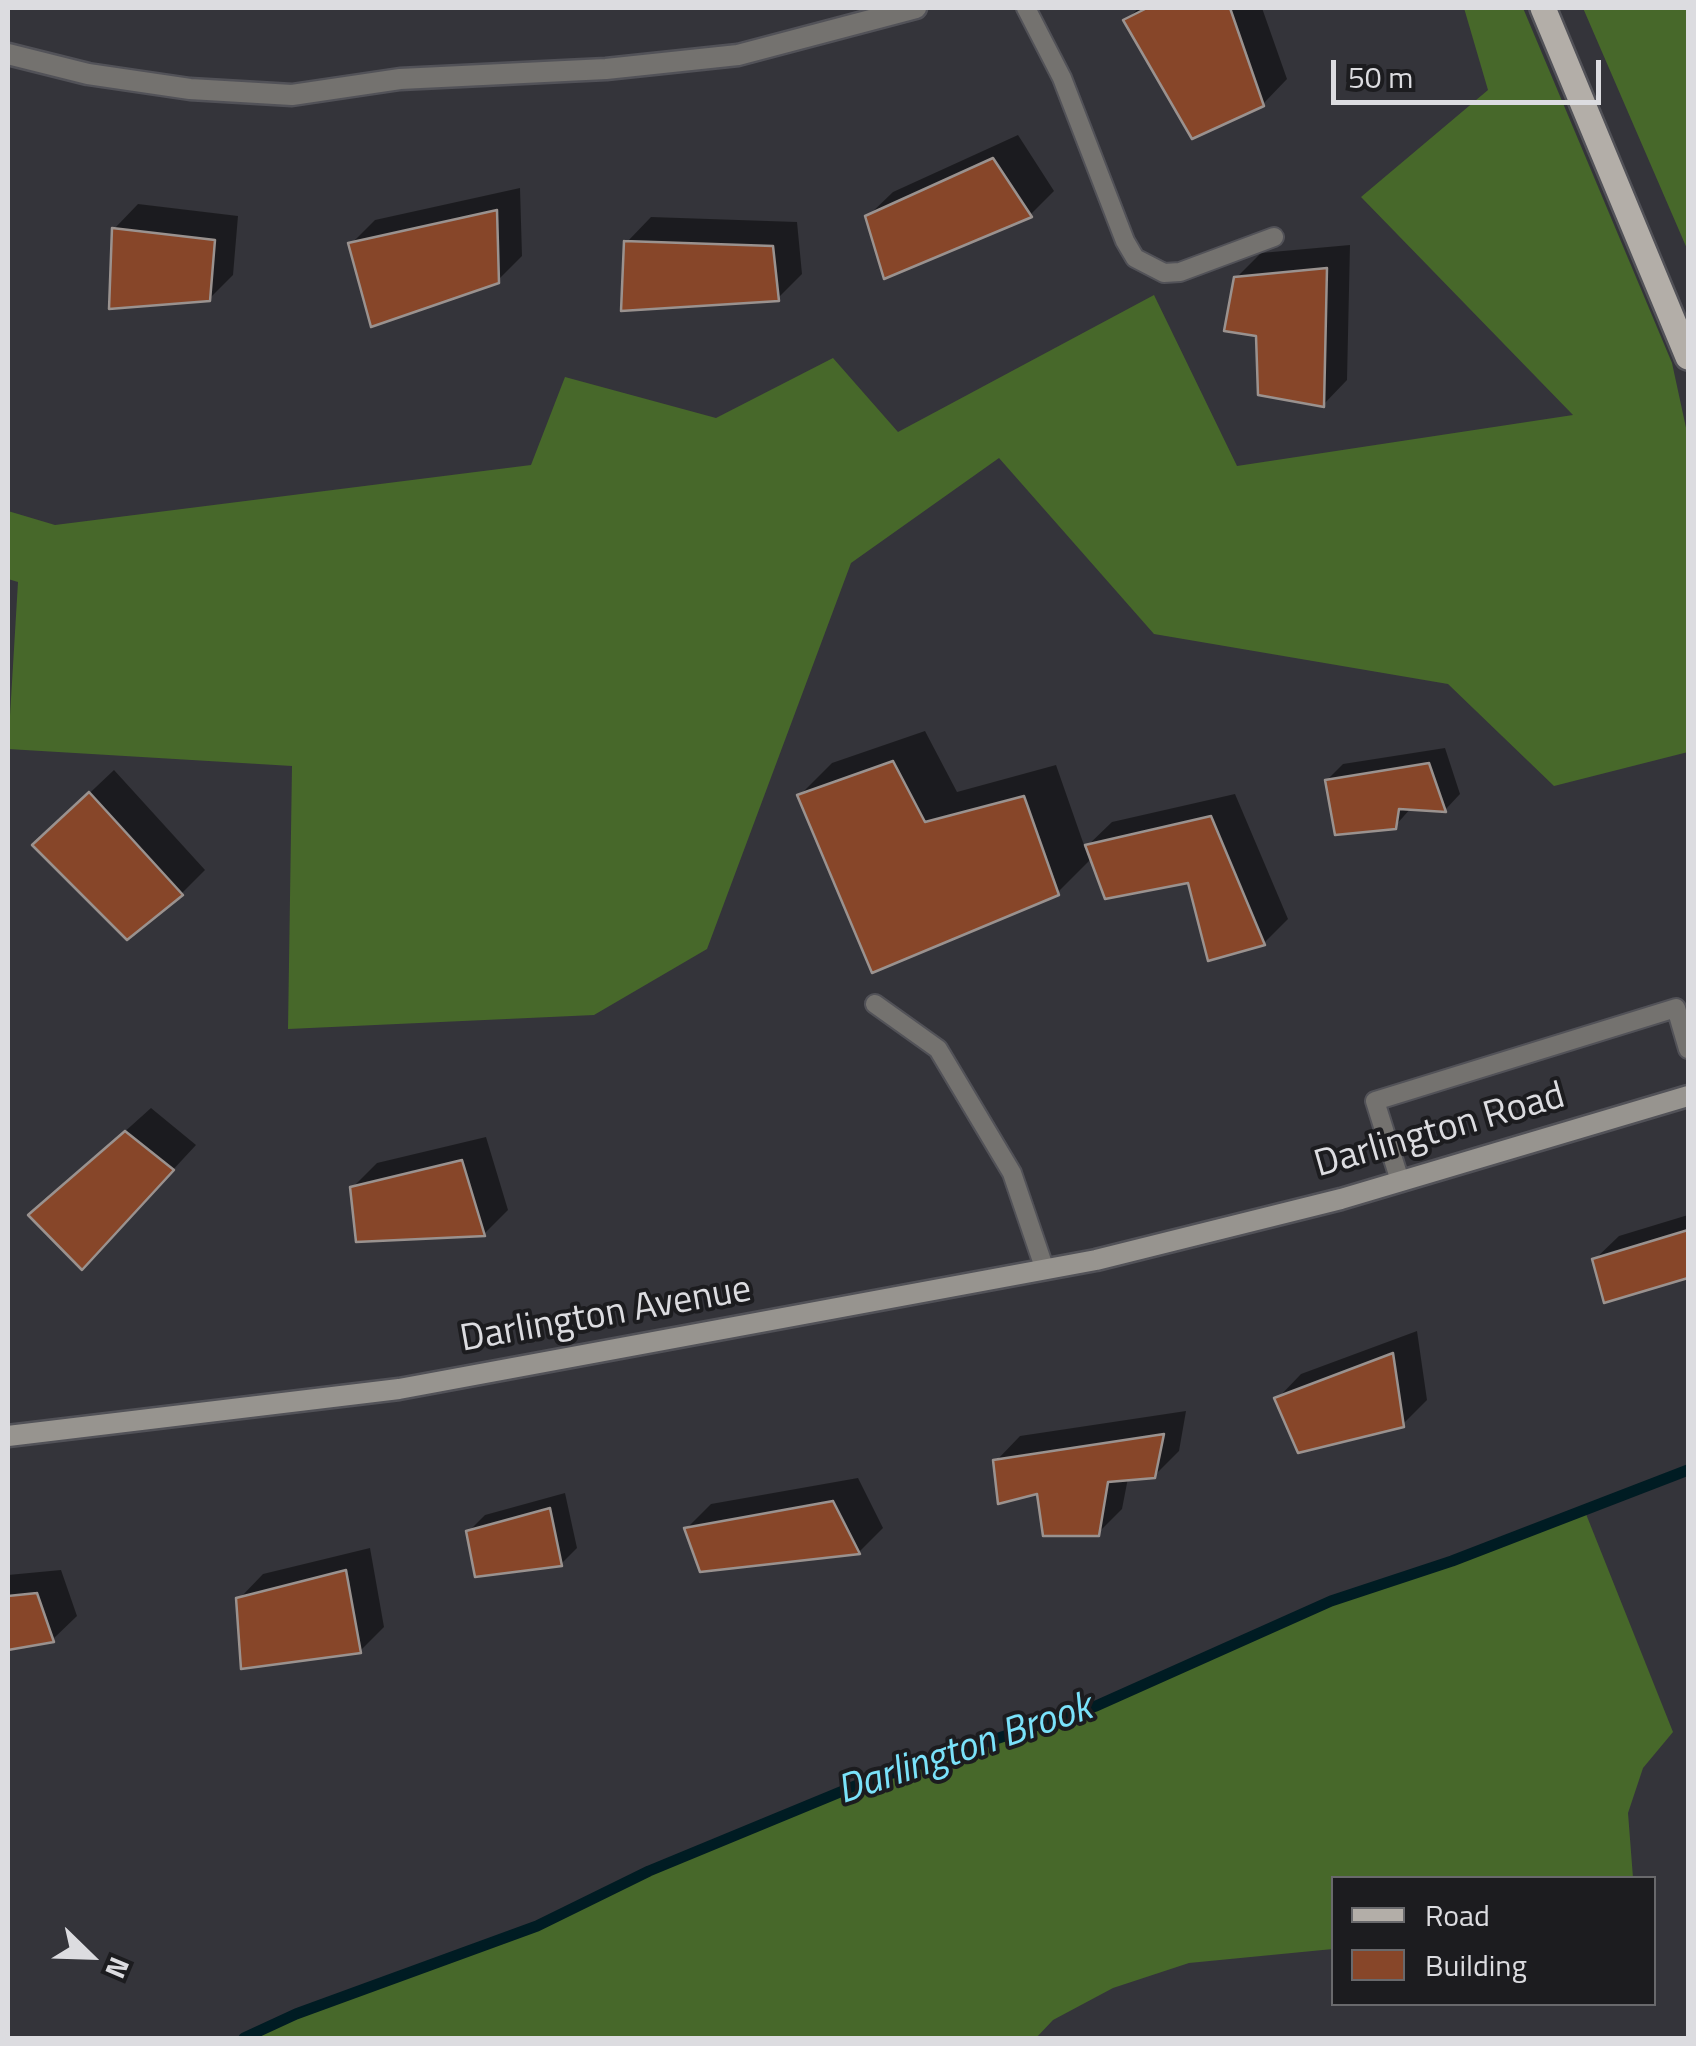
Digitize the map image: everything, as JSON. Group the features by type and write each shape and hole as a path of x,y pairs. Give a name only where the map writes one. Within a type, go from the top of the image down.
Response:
{"main road":[{"path":"1543,8 1688,357"},
{"name":"Darlington Road","path":"1211,1231 1400,1181 1688,1096"},
{"name":"Darlington Avenue","path":"8,1436 399,1389 1046,1270 1211,1231"}],"street":[{"path":"8,54 88,74 190,89 292,94 400,80 606,69 738,55 916,8"}],"lane":[{"path":"1026,8 1062,78 1125,241 1136,258 1164,273 1180,272 1274,237"},
{"path":"875,1004 938,1049 1012,1173 1046,1270"},
{"path":"1400,1181 1376,1101 1676,1008 1688,1048"}],"green space":[{"path":"1464,8 1523,8 1672,363 1688,437 1688,752 1554,786 1448,684 1154,634 999,458 851,563 707,949 594,1015 288,1029 292,766 8,749 18,582 8,579 8,511 55,525 531,465 565,377 716,418 833,358 898,432 1154,295 1237,466 1573,415 1361,197 1488,90"},
{"path":"1583,8 1688,8 1688,251"},
{"path":"1584,1509 1673,1732 1643,1768 1628,1813 1633,1876 1331,1876 1331,1949 1189,1963 1113,1988 1053,2020 1036,2038 244,2038 296,2014 537,1926 649,1871 862,1783 1096,1706 1331,1601 1452,1561"}],"building":[{"path":"1147,8 1230,8 1264,106 1192,139 1123,20"},
{"path":"993,158 1032,217 884,279 865,216"},
{"path":"497,210 499,283 371,327 348,243"},
{"path":"112,228 215,240 210,301 109,309"},
{"path":"624,241 773,246 779,301 621,311"},
{"path":"1327,268 1324,407 1258,395 1256,336 1224,331 1234,277"},
{"path":"893,761 925,822 1024,796 1059,895 872,973 797,795"},
{"path":"1429,763 1446,812 1399,809 1396,829 1335,835 1325,780"},
{"path":"89,792 183,895 127,940 32,845"},
{"path":"1211,816 1265,945 1208,961 1188,883 1105,899 1085,845"},
{"path":"125,1131 174,1170 82,1270 28,1215"},
{"path":"462,1160 485,1236 356,1242 350,1187"},
{"path":"1688,1230 1688,1278 1604,1303 1592,1259"},
{"path":"1393,1353 1404,1427 1298,1453 1274,1398"},
{"path":"1164,1434 1155,1478 1108,1482 1099,1536 1043,1536 1037,1494 998,1504 993,1460"},
{"path":"833,1501 860,1554 700,1572 684,1528"},
{"path":"550,1508 562,1566 475,1577 466,1531"},
{"path":"346,1570 361,1653 241,1669 236,1598"},
{"path":"37,1593 54,1642 8,1650 8,1596"}],"waterway":[{"name":"Darlington Brook","path":"244,2038 296,2014 537,1926 649,1871 862,1783 1096,1706 1331,1601 1452,1561 1688,1470"}]}
